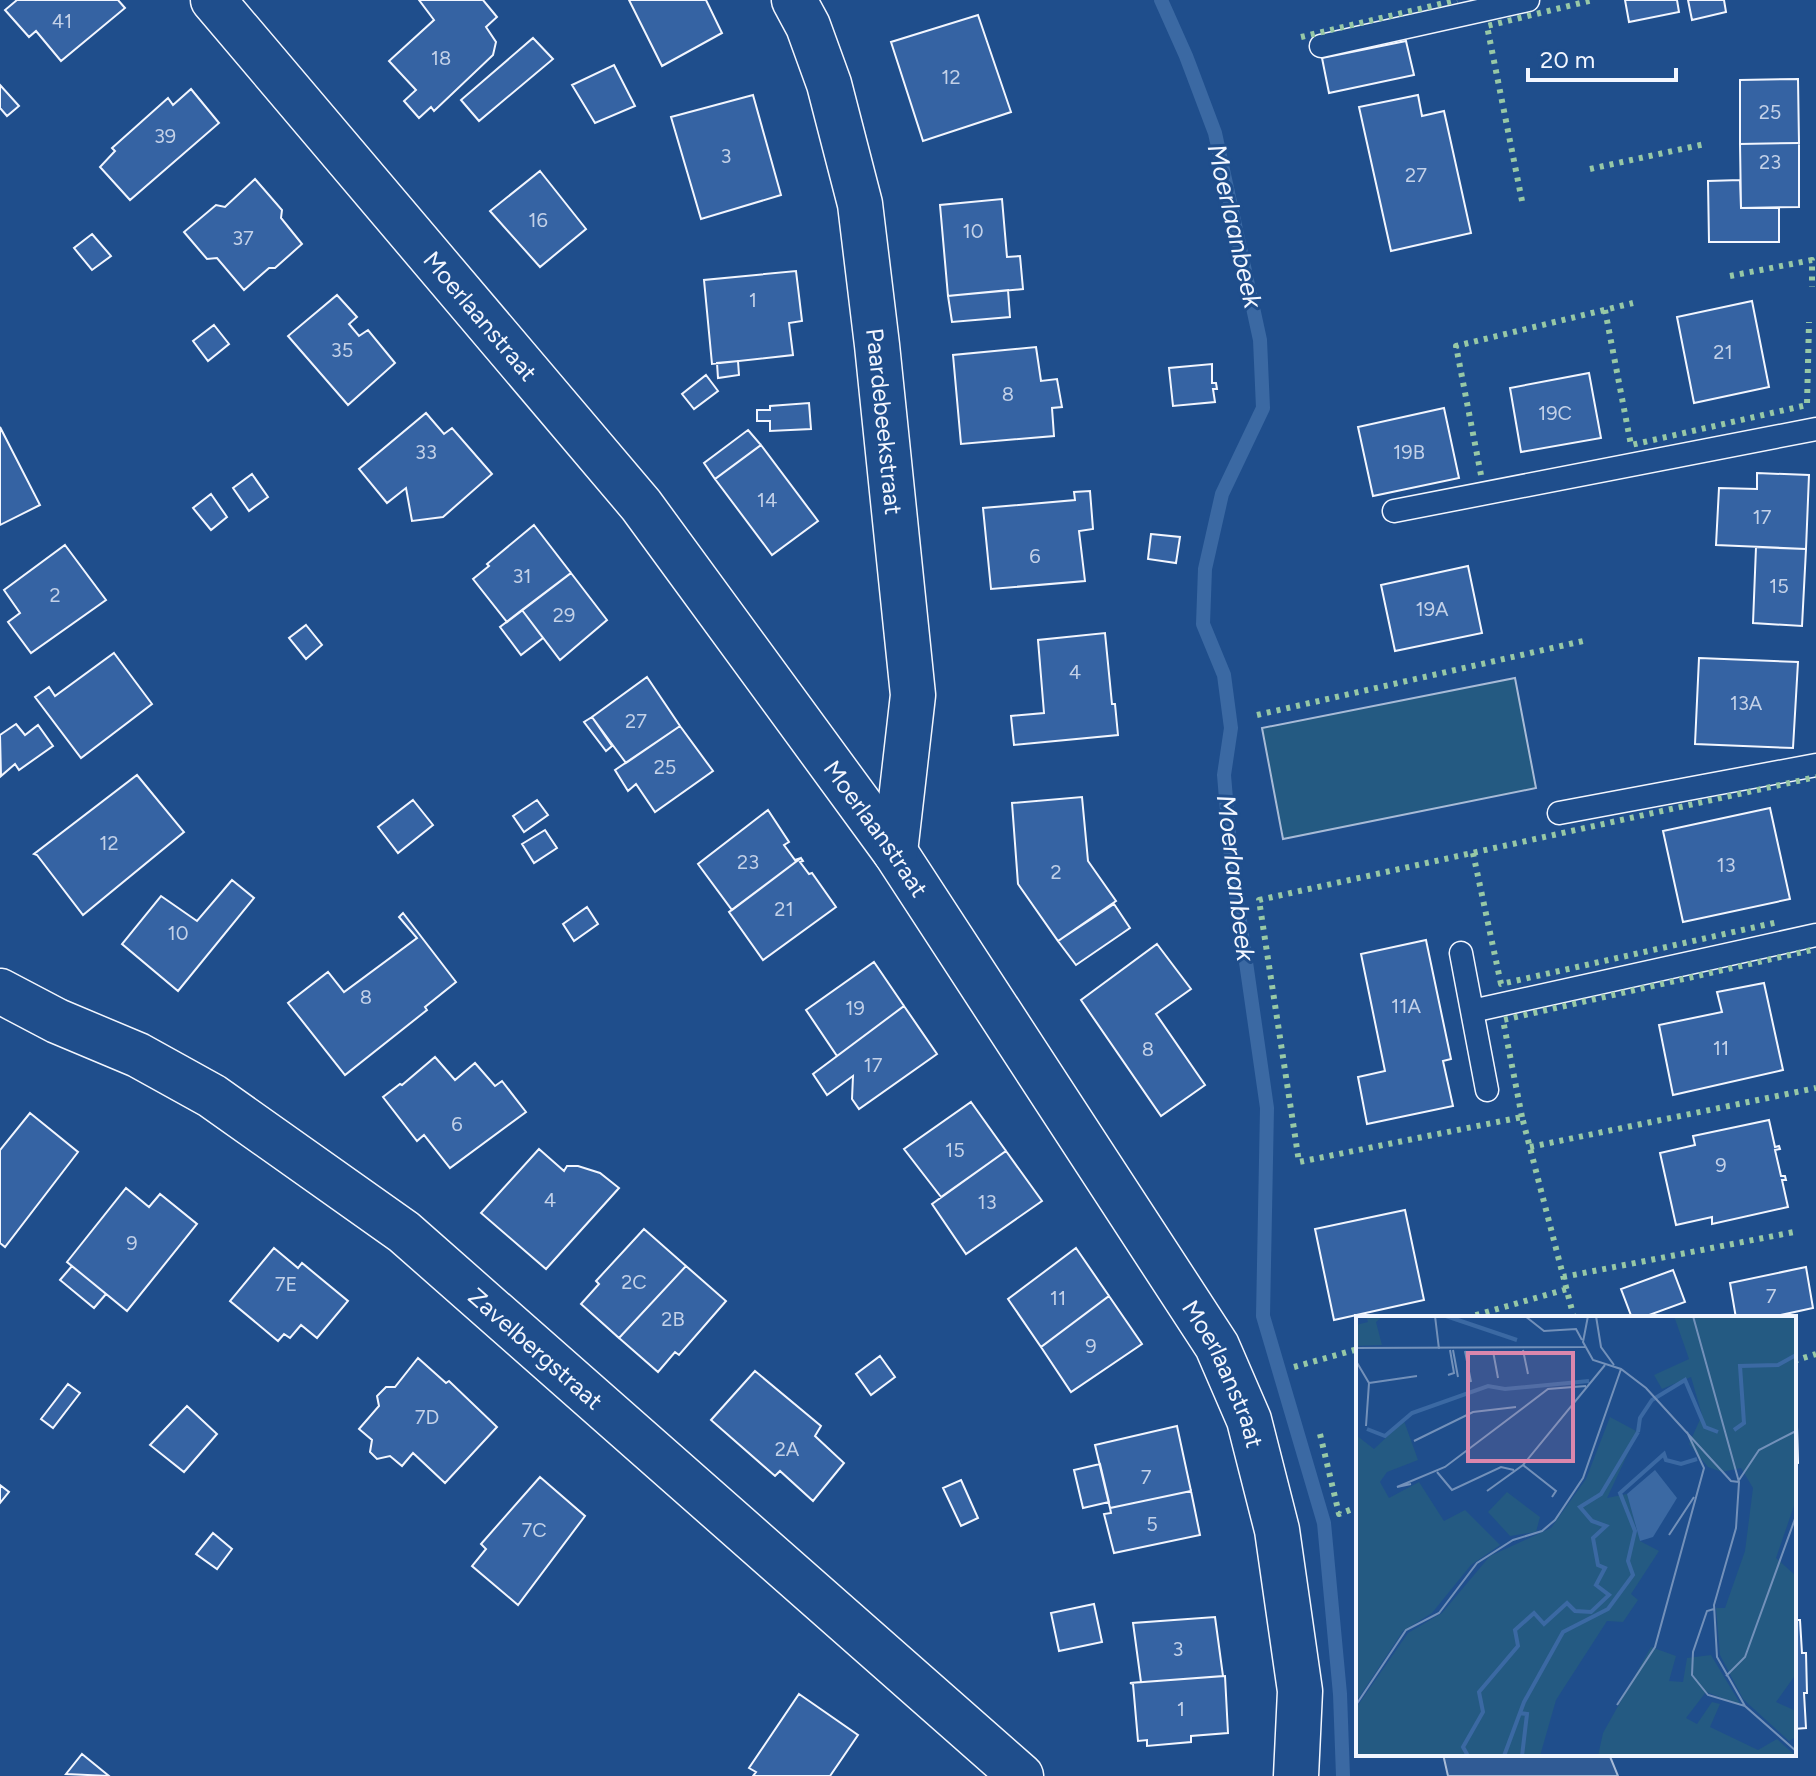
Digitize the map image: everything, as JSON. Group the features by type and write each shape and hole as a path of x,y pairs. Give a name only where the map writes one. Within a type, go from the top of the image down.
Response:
{"street":[{"name":"Moerlaanstraat","path":"213,0 641,505 895,852 1217,1346 1249,1420 1277,1530 1300,1691 1296,1776"},
{"name":"Paardebeekstraat","path":"794,0 808,26 829,84 860,204 877,345 913,695 895,852"},
{"name":"Zavelbergstraat","path":"0,991 57,1021 138,1055 212,1096 404,1232 1021,1776"}],"lane":[{"path":"1321,46 1528,0"},
{"path":"1394,511 1816,429"},
{"path":"1559,813 1816,765"},
{"path":"1472,1011 1816,935"},
{"path":"1461,953 1487,1090"}],"shaded area":[{"path":"1515,678 1536,788 1283,839 1262,728"},
{"path":"1443,1756 1610,1756 1618,1776 1448,1776"}],"building":[{"path":"17,0 118,0 125,8 61,61 36,31 29,37 5,10"},
{"path":"419,0 483,0 497,17 486,27 496,42 493,55 434,111 431,107 419,118 404,101 416,90 389,61 434,20"},
{"path":"629,0 706,0 722,33 662,66"},
{"path":"1625,0 1677,0 1679,12 1629,22"},
{"path":"1688,0 1724,0 1726,12 1692,20"},
{"path":"978,15 1011,112 923,141 891,42"},
{"path":"533,38 553,59 479,121 461,100"},
{"path":"1406,41 1414,75 1329,93 1322,58"},
{"path":"614,65 635,106 595,123 572,85"},
{"path":"1798,79 1799,143 1740,144 1740,80"},
{"path":"0,85 19,106 7,116 0,108"},
{"path":"191,89 219,123 130,200 100,167 115,151 112,148 168,98 173,105"},
{"path":"753,95 781,195 701,219 671,117"},
{"path":"1418,95 1422,116 1444,111 1471,233 1391,251 1359,107"},
{"path":"1799,143 1799,207 1741,208 1740,144"},
{"path":"540,171 586,229 540,267 490,211"},
{"path":"255,179 282,210 281,218 302,244 244,290 217,258 207,259 184,232 216,205 225,207"},
{"path":"1740,180 1741,208 1779,208 1779,242 1709,242 1708,181"},
{"path":"1002,199 1007,257 1020,256 1023,289 948,296 940,205"},
{"path":"92,234 111,256 92,270 74,248"},
{"path":"796,271 802,321 789,323 793,355 712,364 704,280"},
{"path":"1008,290 1010,317 952,322 948,296"},
{"path":"337,295 357,317 349,324 359,336 368,330 395,363 348,405 288,336"},
{"path":"1752,301 1769,387 1694,403 1677,317"},
{"path":"214,325 229,344 208,361 193,341"},
{"path":"1036,347 1041,381 1057,379 1062,407 1052,408 1054,436 961,444 953,355"},
{"path":"738,361 739,375 718,378 717,363"},
{"path":"1212,364 1212,383 1216,383 1217,389 1213,389 1215,402 1173,406 1169,368"},
{"path":"1589,373 1601,438 1521,452 1510,388"},
{"path":"706,375 718,391 694,409 682,394"},
{"path":"809,403 811,429 770,431 770,421 757,421 757,410"},
{"path":"1444,408 1459,478 1373,496 1358,427"},
{"path":"426,413 444,434 452,428 492,474 443,517 412,521 406,488 387,503 359,469"},
{"path":"0,427 40,505 0,525"},
{"path":"748,430 761,445 715,479 704,463"},
{"path":"761,445 818,521 772,555 715,479"},
{"path":"1757,473 1809,475 1806,549 1716,545 1719,488 1757,489"},
{"path":"252,474 268,497 249,511 233,488"},
{"path":"1090,491 1093,529 1079,531 1085,581 991,589 983,508 1075,500 1074,492"},
{"path":"211,494 227,517 211,530 193,508"},
{"path":"534,525 571,573 507,622 473,579"},
{"path":"1151,534 1180,537 1176,563 1148,559"},
{"path":"65,545 106,600 31,653 8,622 20,613 4,590"},
{"path":"1756,547 1806,549 1802,626 1753,623"},
{"path":"1468,566 1482,633 1395,651 1381,585"},
{"path":"571,573 607,620 560,660 522,610"},
{"path":"522,610 543,638 521,655 500,627"},
{"path":"306,625 322,645 306,659 289,638"},
{"path":"1105,633 1118,735 1014,745 1011,716 1044,713 1038,640"},
{"path":"114,653 152,704 81,758 35,697 49,687 55,696"},
{"path":"1699,658 1798,662 1793,748 1695,744"},
{"path":"647,677 680,726 626,763 592,717"},
{"path":"592,717 612,746 606,751 584,722"},
{"path":"16,724 25,735 38,725 53,746 19,770 15,764 1,776 0,735"},
{"path":"680,726 713,771 655,812 636,784 628,791 615,770"},
{"path":"137,775 184,832 83,915 34,854"},
{"path":"1082,797 1088,861 1116,901 1058,941 1018,884 1012,803"},
{"path":"413,800 433,825 398,853 378,827"},
{"path":"537,800 548,815 524,832 513,816"},
{"path":"1770,808 1790,899 1683,922 1663,831"},
{"path":"768,810 789,842 784,845 795,860 801,858 732,910 698,864"},
{"path":"545,830 557,848 534,863 522,844"},
{"path":"801,858 803,861 800,862 809,874 812,873 836,907 763,960 729,912"},
{"path":"232,880 254,898 178,991 122,944 161,896 197,921"},
{"path":"1114,904 1130,928 1076,965 1058,941"},
{"path":"587,907 598,924 574,941 563,924"},
{"path":"403,913 456,982 425,1007 427,1010 345,1075 288,1003 328,972 344,992 417,938 399,917"},
{"path":"1426,940 1451,1059 1443,1061 1453,1106 1367,1124 1358,1077 1385,1071 1361,954"},
{"path":"1157,944 1191,989 1156,1014 1205,1085 1161,1116 1081,1000"},
{"path":"874,962 904,1006 837,1056 806,1010"},
{"path":"1764,983 1783,1070 1673,1095 1659,1025 1722,1012 1717,992"},
{"path":"904,1006 937,1054 859,1109 852,1099 853,1076 827,1095 813,1074"},
{"path":"435,1057 455,1080 475,1063 495,1086 502,1081 526,1112 450,1168 424,1135 417,1141 383,1097"},
{"path":"971,1102 1006,1151 941,1197 904,1149"},
{"path":"30,1113 78,1152 5,1247 0,1243 0,1150"},
{"path":"1769,1120 1775,1147 1779,1146 1780,1149 1775,1150 1781,1176 1785,1176 1786,1180 1782,1180 1788,1207 1712,1224 1712,1217 1676,1225 1660,1153 1695,1145 1693,1136"},
{"path":"539,1149 564,1171 567,1166 578,1166 600,1173 619,1188 546,1269 481,1213"},
{"path":"1006,1151 1042,1201 966,1254 932,1204"},
{"path":"126,1188 149,1207 160,1194 197,1224 127,1311 67,1262"},
{"path":"1405,1210 1424,1300 1334,1320 1315,1229"},
{"path":"644,1229 686,1266 619,1338 581,1304 599,1284 596,1281"},
{"path":"274,1248 298,1268 302,1263 348,1301 317,1338 301,1325 290,1338 284,1334 278,1341 230,1301"},
{"path":"1076,1248 1109,1296 1041,1347 1008,1299"},
{"path":"72,1266 106,1294 94,1308 60,1280"},
{"path":"686,1266 726,1301 679,1355 675,1352 658,1372 619,1338"},
{"path":"1806,1267 1813,1308 1776,1316 1736,1316 1730,1283"},
{"path":"1673,1270 1685,1302 1646,1316 1631,1316 1621,1289"},
{"path":"1109,1296 1142,1344 1071,1392 1041,1347"},
{"path":"880,1356 895,1377 871,1395 856,1374"},
{"path":"418,1358 446,1383 449,1381 497,1427 445,1483 413,1453 402,1466 390,1456 377,1459 370,1452 372,1440 359,1429 379,1406 377,1396 386,1387 395,1387"},
{"path":"755,1371 821,1426 815,1436 844,1463 813,1501 780,1471 775,1476 711,1420"},
{"path":"68,1384 80,1393 53,1428 41,1419"},
{"path":"187,1406 217,1434 184,1472 150,1445"},
{"path":"1177,1426 1191,1491 1110,1508 1095,1445"},
{"path":"1796,1427 1797,1427 1796,1464"},
{"path":"1100,1464 1109,1502 1083,1508 1074,1470"},
{"path":"540,1477 585,1516 518,1605 472,1566 486,1549 481,1544"},
{"path":"961,1480 978,1518 961,1526 943,1488"},
{"path":"0,1485 9,1492 0,1503"},
{"path":"1191,1491 1200,1535 1114,1553 1104,1514 1111,1513 1110,1508"},
{"path":"213,1533 232,1549 217,1569 196,1554"},
{"path":"1094,1604 1102,1642 1059,1651 1051,1613"},
{"path":"1215,1617 1223,1676 1130,1683 1141,1682 1133,1623"},
{"path":"1796,1620 1800,1620 1802,1653 1806,1653 1806,1728 1796,1729"},
{"path":"1225,1676 1228,1733 1191,1736 1191,1742 1147,1746 1147,1740 1138,1741 1133,1684 1130,1683"},
{"path":"799,1694 858,1735 830,1776 753,1776 756,1772 749,1768"},
{"path":"82,1754 109,1776 66,1774"}],"waterway":[{"name":"Moerlaanbeek","path":"1161,0 1215,133 1260,340 1263,408 1222,494 1205,569 1203,624 1224,675 1231,728 1224,775 1231,858 1267,1108 1263,1316 1324,1523 1340,1694 1343,1776"}],"hedge":[{"path":"1301,37 1457,0"},
{"path":"1522,201 1487,26 1593,0"},
{"path":"1590,169 1705,144"},
{"path":"1730,276 1812,260 1812,287"},
{"path":"1481,475 1456,346 1633,303"},
{"path":"1605,310 1631,445 1807,405 1809,322"},
{"path":"1257,715 1583,641"},
{"path":"1573,1316 1522,1117 1299,1162 1259,900 1816,777"},
{"path":"1473,853 1501,984 1778,922"},
{"path":"1522,1117 1503,1020 1816,949"},
{"path":"1530,1147 1816,1088"},
{"path":"1563,1277 1794,1232"},
{"path":"1473,1316 1567,1289"},
{"path":"1294,1367 1356,1350"},
{"path":"1796,1360 1816,1354"},
{"path":"1320,1434 1339,1514 1356,1508"}]}
